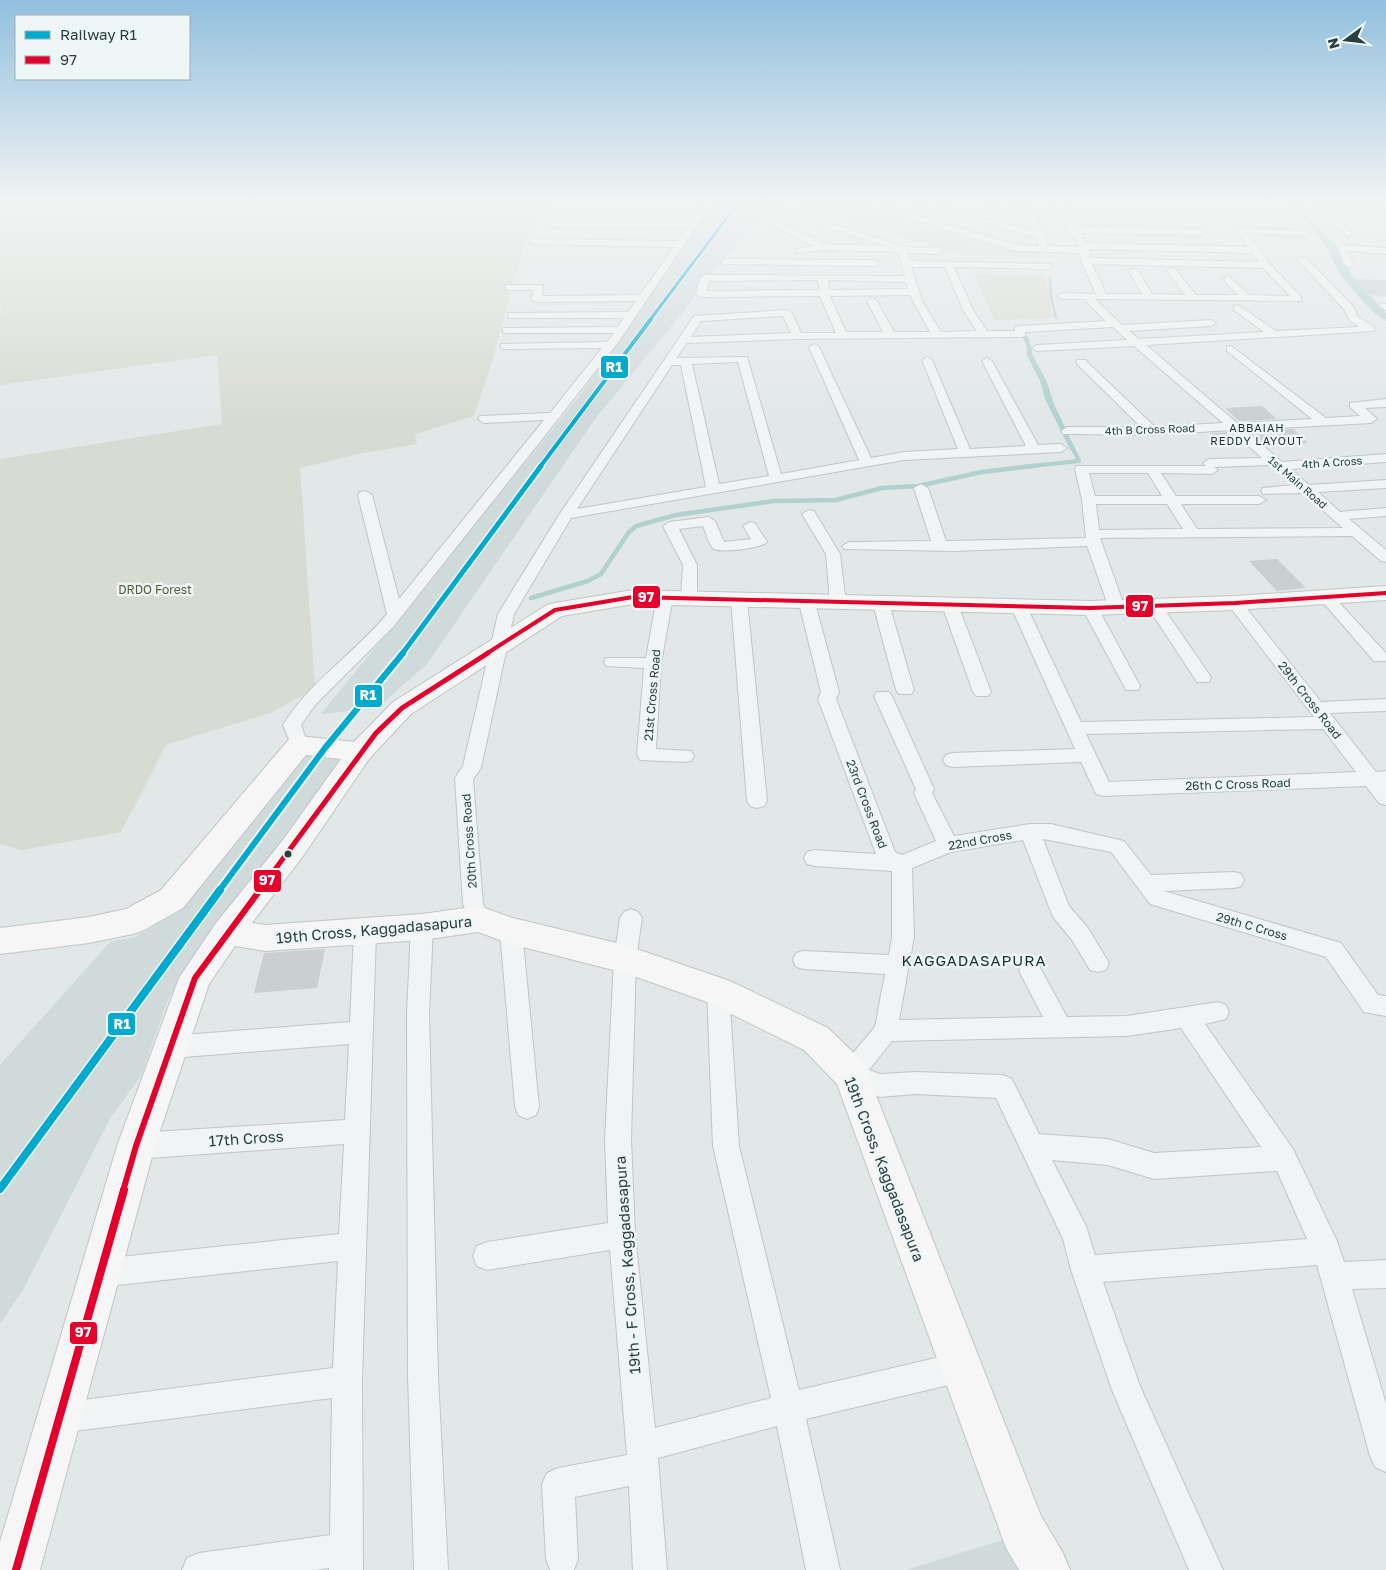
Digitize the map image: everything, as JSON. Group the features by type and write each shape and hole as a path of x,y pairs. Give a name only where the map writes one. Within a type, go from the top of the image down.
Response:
{"main road":[{"path":"16,1570 136,1146 195,978 227,932 293,848 360,752 376,732 402,708 554,610 633,597 807,603 1116,608 1386,594"},
{"path":"0,941 89,930 133,921 172,899 299,746 360,752"},
{"name":"19th Cross, Kaggadasapura","path":"227,932 266,938 422,927 495,925 625,959 718,991 816,1039 851,1074 1024,1531 1046,1570"}],"street":[{"path":"299,746 292,725 309,701 395,614 610,345 658,276"},
{"path":"953,276 968,310 984,334"},
{"path":"1093,276 1102,296"},
{"path":"1137,276 1149,297"},
{"path":"1177,276 1193,298"},
{"path":"1277,276 1298,299"},
{"path":"1036,348 1139,344 1370,329 1353,318 1349,308 1319,276"},
{"path":"822,277 826,302 842,335"},
{"path":"913,292 701,294 705,278 822,277 909,279 913,292 926,318 937,334"},
{"path":"1228,279 1246,298"},
{"path":"509,287 544,287 536,299 646,293"},
{"path":"613,288 646,293"},
{"path":"1062,296 1310,299"},
{"name":"1st Main Road","path":"1089,296 1092,303 1118,326 1386,558"},
{"path":"872,301 890,335"},
{"path":"1238,308 1273,334"},
{"path":"1152,313 1167,325"},
{"path":"1198,313 1230,337"},
{"path":"512,315 632,314"},
{"path":"497,648 506,614 566,515 698,318 787,314 797,336"},
{"path":"1310,322 1324,331"},
{"path":"682,340 842,335 1021,334 1019,330 1211,323"},
{"path":"507,330 621,330"},
{"path":"505,346 610,345"},
{"path":"814,347 867,463"},
{"path":"1231,349 1322,421 1371,419 1354,405 1386,403"},
{"path":"667,362 743,359 776,479"},
{"path":"927,360 966,453"},
{"path":"987,361 1034,449"},
{"path":"686,362 713,489"},
{"path":"1081,362 1152,430"},
{"path":"484,419 554,416"},
{"name":"4th B Cross Road","path":"1067,431 1152,430 1322,421"},
{"path":"566,515 904,456 1061,448"},
{"name":"4th A Cross","path":"1089,500 1082,469 1152,470 1386,458"},
{"path":"1152,470 1192,533"},
{"path":"1116,608 1092,538 1089,500 1171,500 1264,496 1307,490 1386,484"},
{"path":"921,488 940,545"},
{"path":"365,495 395,614"},
{"path":"1337,516 1386,512"},
{"path":"809,514 833,554 838,603"},
{"path":"689,598 690,566 670,526 708,521 719,547 760,542 750,526"},
{"path":"849,546 940,545 955,547 1192,533 1225,535 1356,532"},
{"path":"1368,542 1386,541"},
{"name":"21st Cross Road","path":"665,597 653,663 646,756 685,756"},
{"path":"1326,597 1380,657"},
{"path":"739,600 757,801"},
{"name":"23rd Cross Road","path":"807,603 830,692 827,699 887,857 902,864"},
{"name":"29th Cross Road","path":"1234,603 1328,723 1379,778 1386,798"},
{"path":"881,604 905,690"},
{"path":"950,605 982,692"},
{"path":"1155,606 1203,678"},
{"path":"952,760 1087,755 1019,607"},
{"path":"1090,608 1132,686"},
{"name":"20th Cross Road","path":"497,648 472,768 464,778 473,904 495,925 527,1107"},
{"path":"612,662 653,663"},
{"path":"884,696 925,788 923,793 948,845"},
{"path":"1316,708 1386,705"},
{"path":"1075,728 1328,723"},
{"name":"26th C Cross Road","path":"1087,755 1103,789 1379,778"},
{"path":"1030,831 1060,911 1080,934 1098,963"},
{"name":"22nd Cross","path":"814,858 902,864 948,845 1030,831 1051,832 1117,846"},
{"name":"29th C Cross","path":"1117,846 1157,898 1333,950 1372,1005 1386,1006"},
{"path":"902,864 903,937 886,1031 851,1074 878,1086 916,1083 1003,1087 1076,1236 1084,1270 1127,1390 1206,1570"},
{"path":"1145,884 1234,880"},
{"name":"19th - F Cross, Kaggadasapura","path":"631,918 625,959 618,1140 622,1234 650,1570"},
{"path":"422,927 418,1053 423,1376 431,1570"},
{"path":"199,1570 346,1559 347,1381 365,932"},
{"path":"804,960 897,965"},
{"path":"1030,971 1060,1027"},
{"path":"718,991 726,1146 788,1408 823,1570"},
{"path":"886,1031 1127,1026 1218,1012"},
{"path":"1186,1016 1284,1158 1331,1264 1384,1446"},
{"path":"171,1047 361,1032"},
{"name":"17th Cross","path":"136,1146 357,1130"},
{"path":"1031,1146 1108,1152 1154,1166 1284,1158"},
{"path":"487,1256 622,1234"},
{"path":"100,1273 352,1246"},
{"path":"1084,1270 1331,1264 1386,1274"},
{"path":"562,1559 558,1484 788,1408 961,1367"},
{"path":"59,1418 347,1381"}],"shaded area":[{"path":"662,276 709,276 680,316 595,419 427,664 377,708 321,714 577,399"},
{"path":"305,754 341,758 169,997 141,1076 111,1117 24,1288 0,1324 0,1065 110,942 135,937 181,909"},
{"path":"1009,1538 1027,1570 906,1570"}],"green space":[{"name":"DRDO Forest","path":"0,276 515,276 492,362 474,416 415,434 417,444 358,454 300,468 315,689 270,713 166,745 121,832 22,850 0,844 0,459 222,424 217,355 0,385 0,317 3,305 0,305"},
{"path":"975,276 1046,276 1052,318 994,320"}],"water":[{"path":"1342,276 1352,276 1386,313 1386,321 1373,312"},
{"path":"1022,336 1028,336 1033,356 1047,382 1054,404 1076,451 1071,451 1045,399 1040,381 1027,355 1027,347"}],"building":[{"path":"1355,279 1386,280 1386,296 1370,295"},
{"path":"1262,406 1277,419 1239,421 1225,408"},
{"path":"1293,429 1308,443 1268,445 1250,432"},
{"path":"1230,432 1245,445 1224,447 1210,433"},
{"path":"1277,559 1306,588 1277,591 1249,561"},
{"path":"325,949 317,988 254,993 264,953"}],"waterway":[{"path":"1050,278 1051,297 1056,318"},
{"path":"1022,467 1079,461 1071,445"},
{"path":"531,598 588,581 601,574 629,532 636,526 676,515 774,501 836,500 882,488 918,486 982,472 1033,466"}],"rail line":[{"name":"R1","path":"0,1189 325,748 411,644 580,412 683,276"}],"transit line":[{"name":"97","path":"16,1570 136,1146 195,978 227,932 293,848 360,752 376,733 402,708 555,610 633,597 1090,608 1235,603 1386,593"}],"district":[{"name":"ABBAIAH REDDY LAYOUT","path":"1257,433"},
{"name":"KAGGADASAPURA","path":"974,960"}]}
